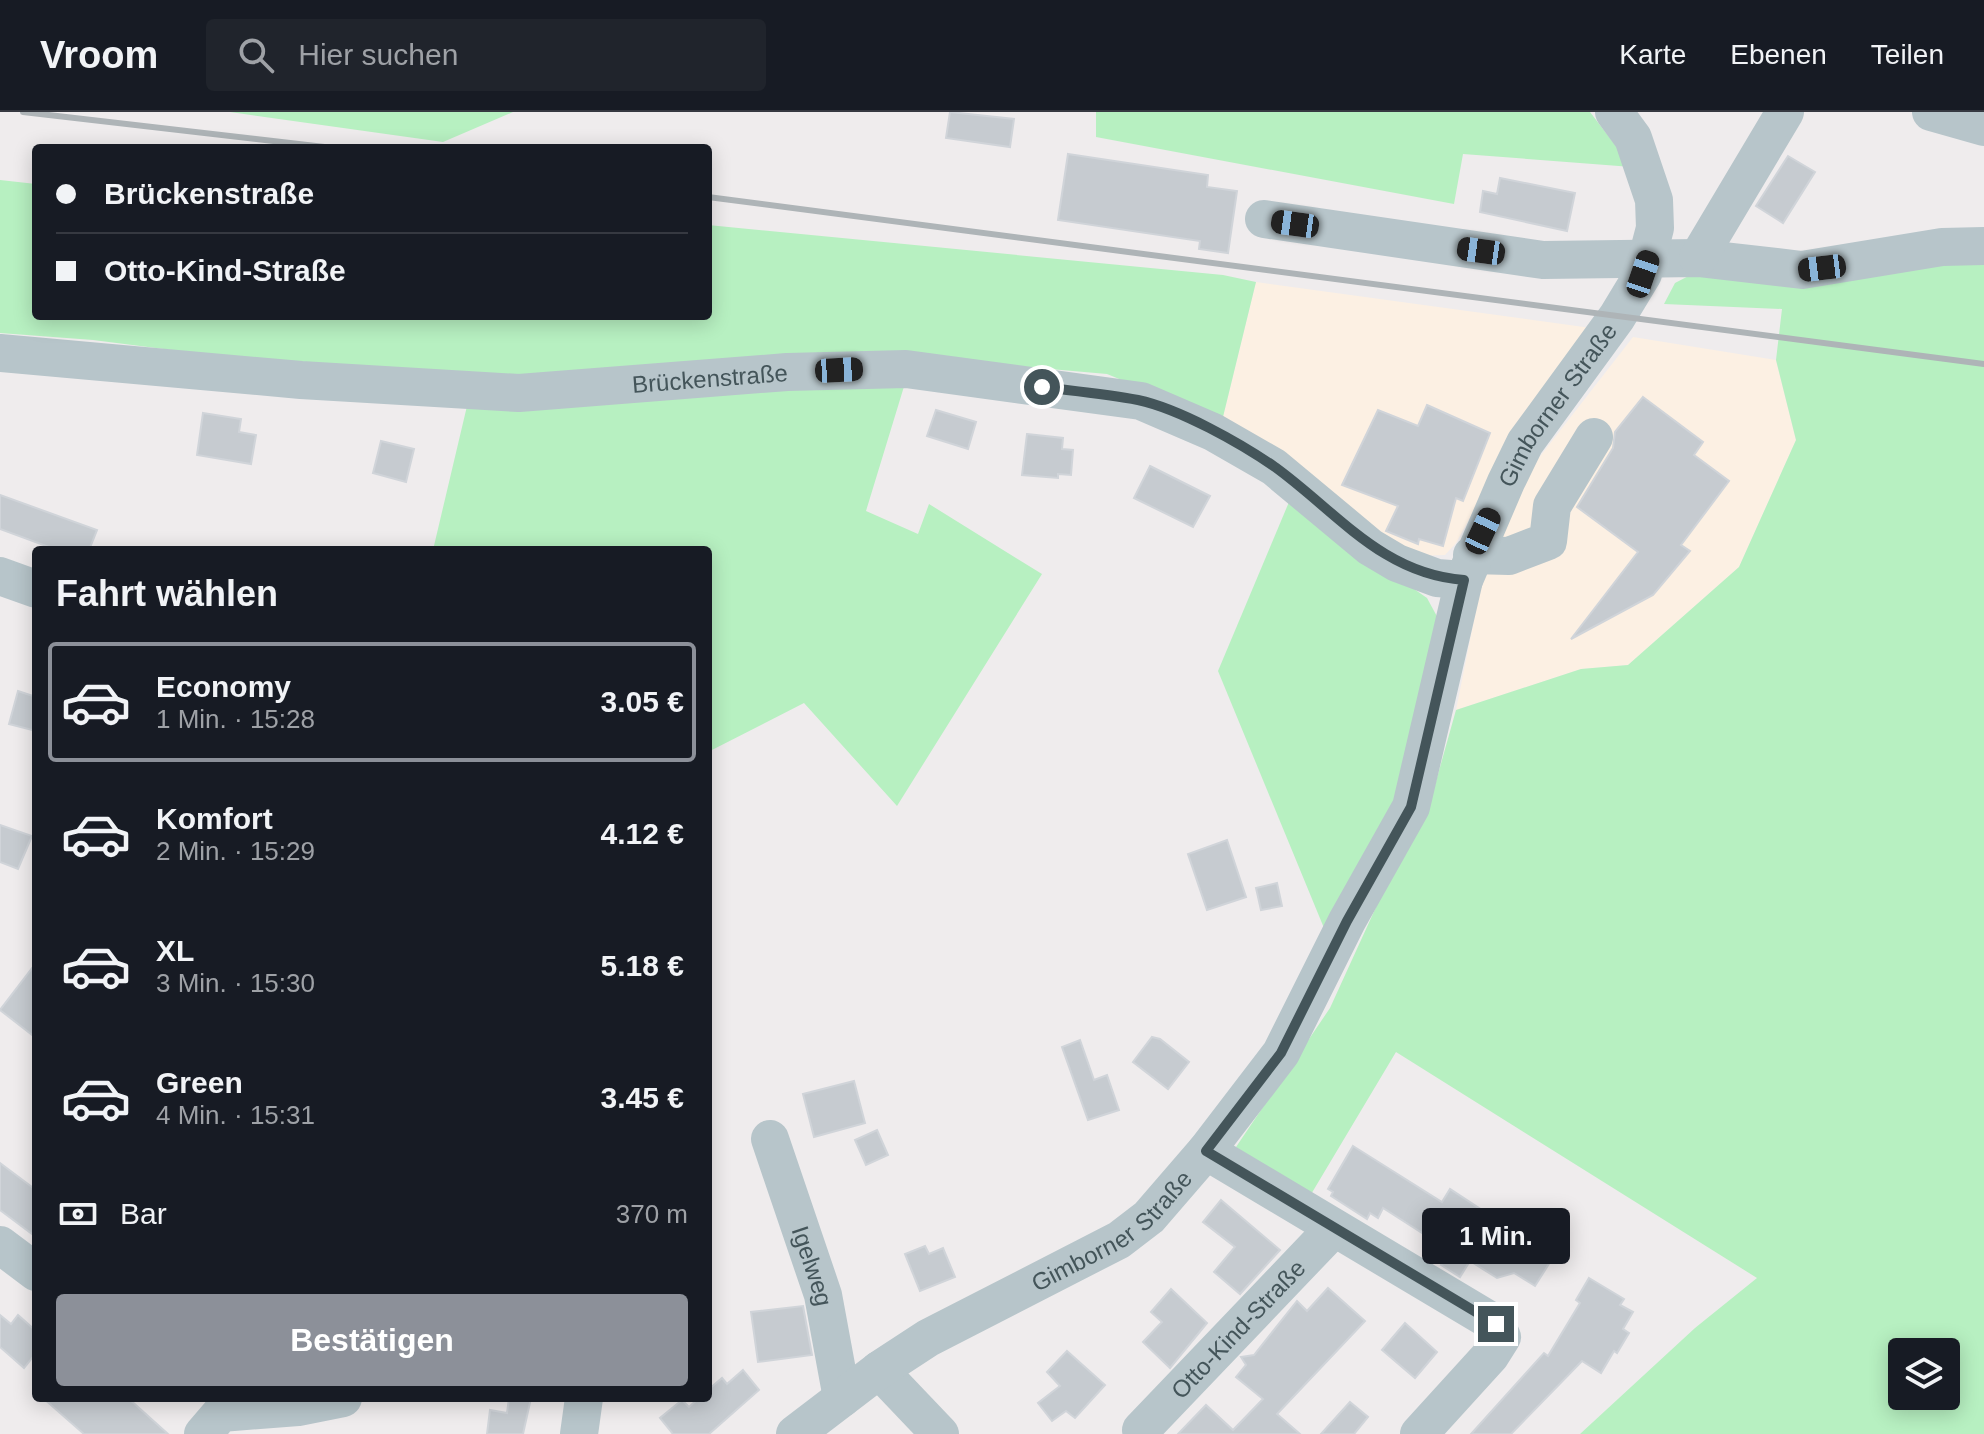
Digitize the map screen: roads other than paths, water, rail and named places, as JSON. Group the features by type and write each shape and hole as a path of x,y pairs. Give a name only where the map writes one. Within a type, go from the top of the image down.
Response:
{"street":[{"name":"Gimborner Straße","path":"795,1434 879,1370 972,1313 1119,1240 1149,1217 1206,1151 1281,1053 1329,955 1411,807 1468,568 1525,443 1617,317 1649,258 1655,228 1654,200 1633,138 1614,112"},
{"path":"1698,258 1785,112"},
{"path":"1931,112 1984,127"},
{"path":"1264,219 1543,260 1698,258 1802,270 1942,247 1984,246"},
{"name":"Brückenstraße","path":"0,353 301,380 519,393 787,372 906,369 1141,401 1213,432 1274,467 1370,547 1397,563 1437,578 1548,541 1552,506 1594,437"},
{"path":"0,576 32,588"},
{"name":"Igelweg","path":"770,1139 823,1295 842,1398"},
{"path":"1206,1151 1496,1324 1502,1337 1490,1356 1419,1434"},
{"name":"Otto-Kind-Straße","path":"1141,1430 1334,1228"},
{"path":"0,1245 32,1269"},
{"path":"879,1370 940,1434"},
{"path":"208,1415 323,1402"}],"railway":[{"path":"23,112 299,144"},
{"path":"712,198 1984,364"}]}
